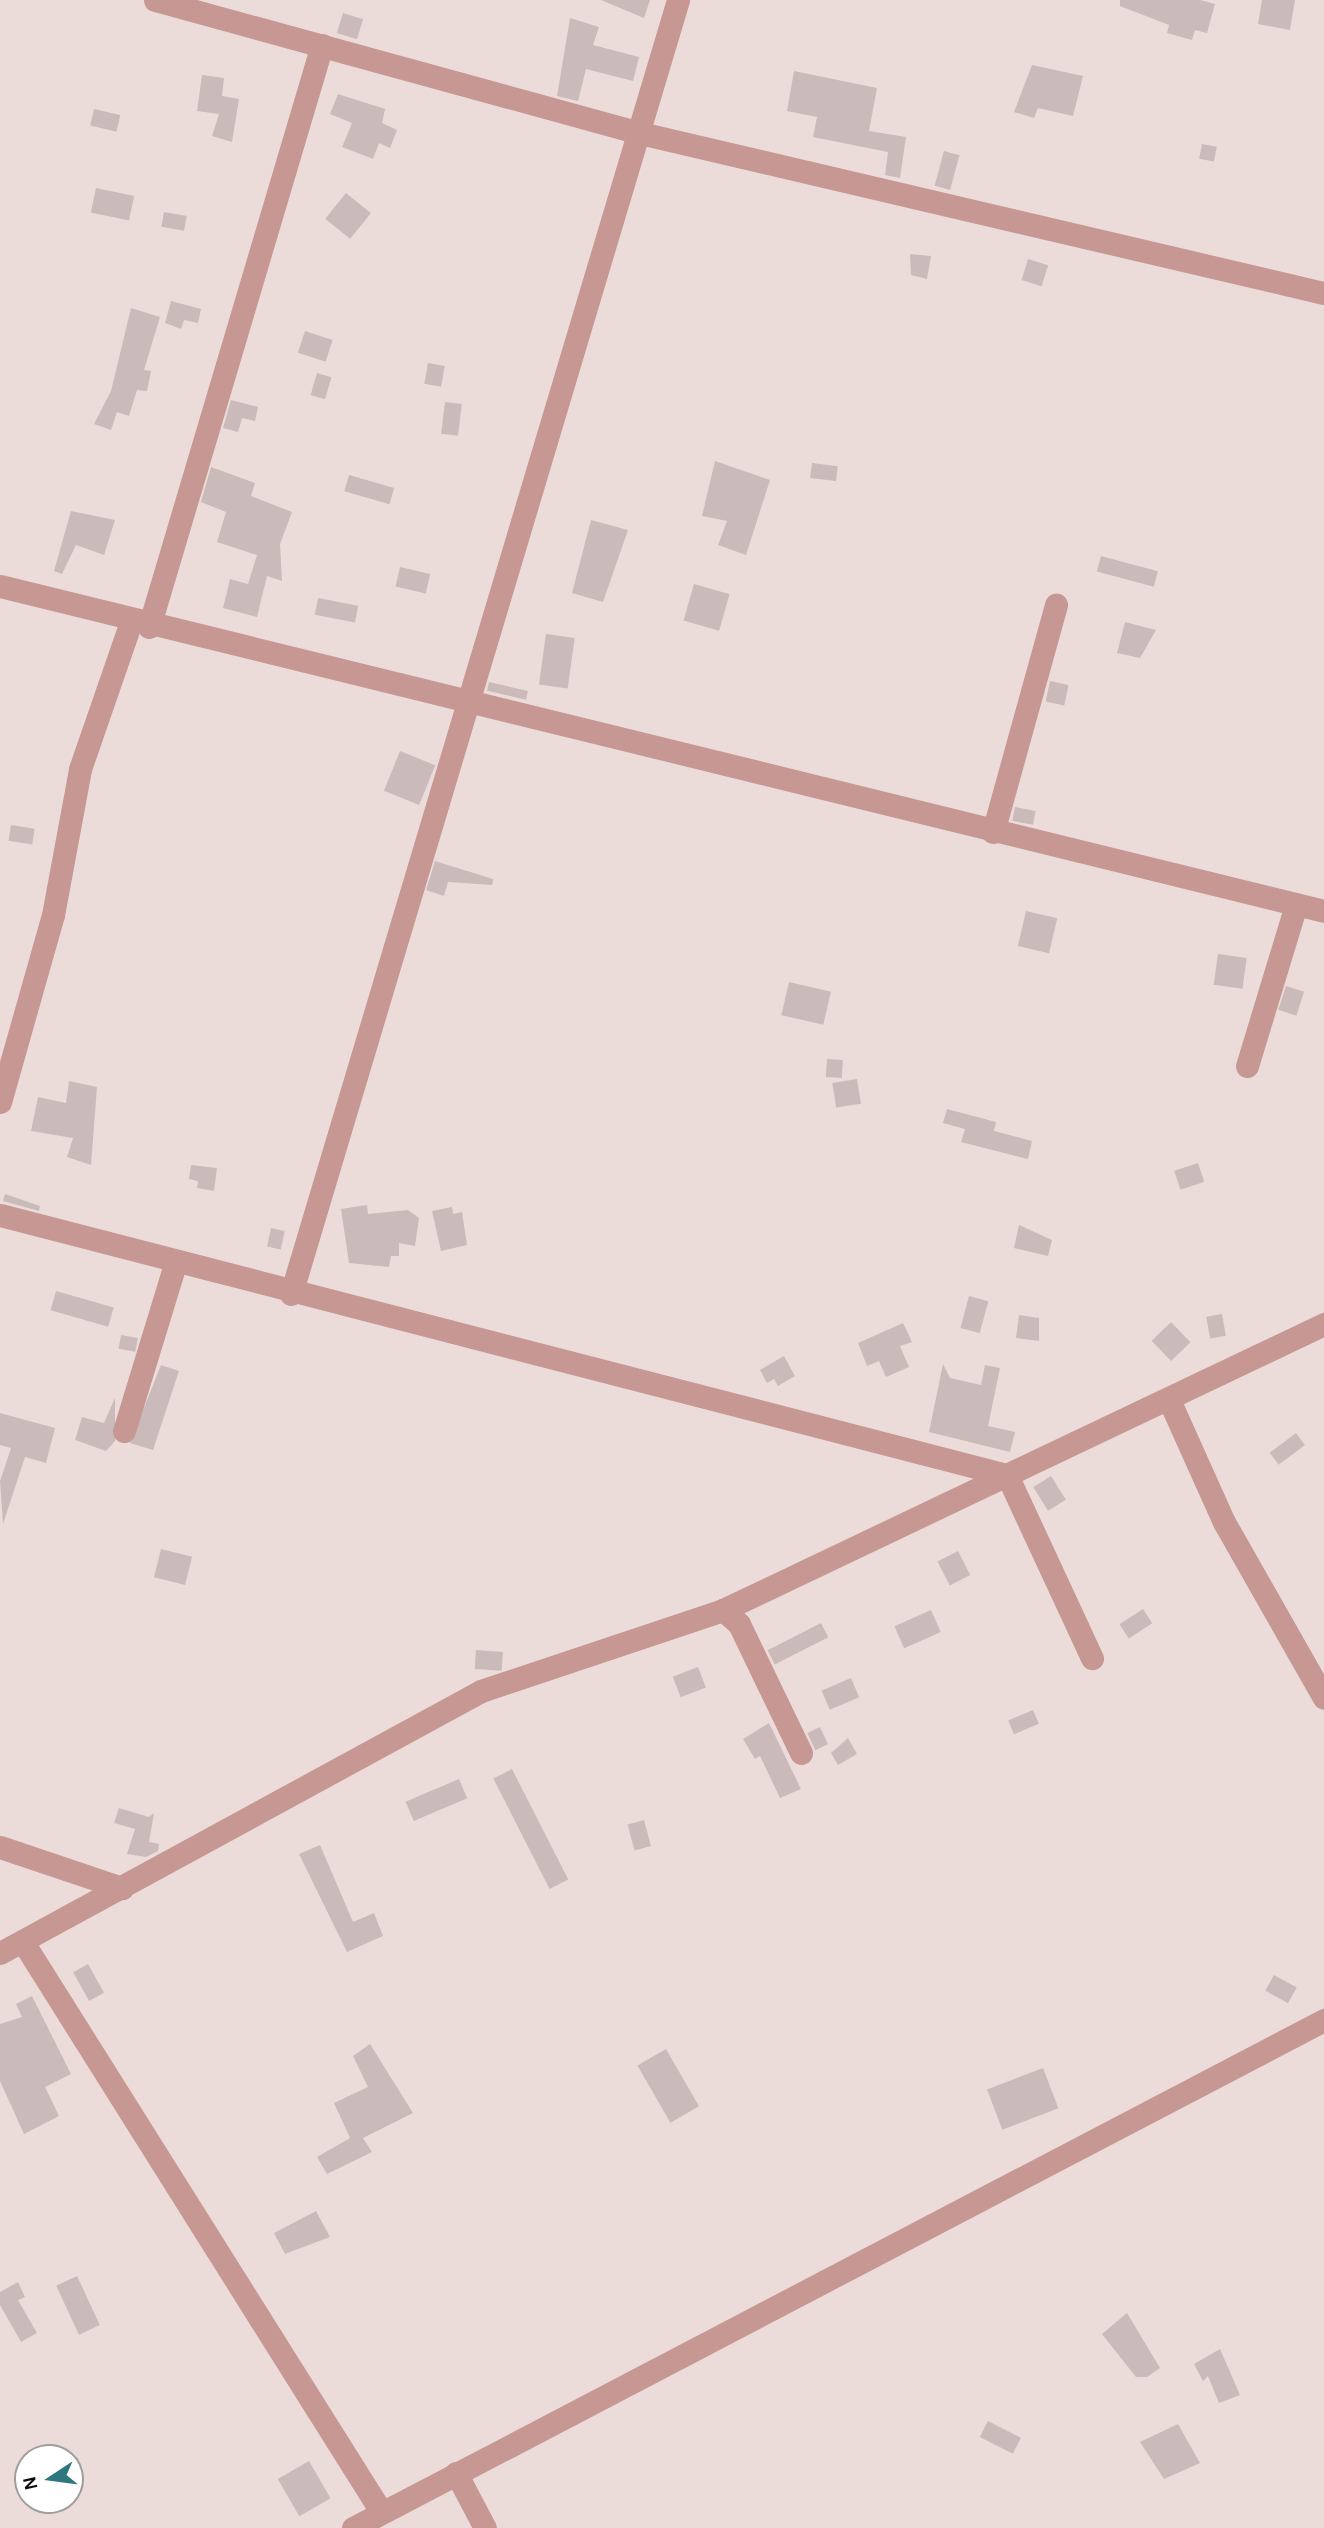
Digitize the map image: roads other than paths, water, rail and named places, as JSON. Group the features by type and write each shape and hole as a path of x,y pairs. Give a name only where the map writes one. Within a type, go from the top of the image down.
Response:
{"street":[{"path":"155,0 640,133 1324,293"},
{"path":"291,1294 678,0"},
{"path":"0,1102 53,915 80,769 140,624 322,45"},
{"path":"0,586 140,624 467,705 1324,912"},
{"path":"993,832 1056,605"},
{"path":"1247,1066 1296,905"},
{"path":"0,1215 291,1294 1007,1475"},
{"path":"124,1431 176,1261"},
{"path":"0,1952 23,1942 481,1692 723,1610 1007,1475 1170,1402 1324,1324"},
{"path":"1170,1402 1224,1522 1324,1698"},
{"path":"1007,1475 1092,1658"},
{"path":"723,1610 739,1624 801,1753"},
{"path":"0,1847 122,1888"},
{"path":"23,1942 382,2513"},
{"path":"353,2528 1324,2020"},
{"path":"456,2473 485,2528"}]}
